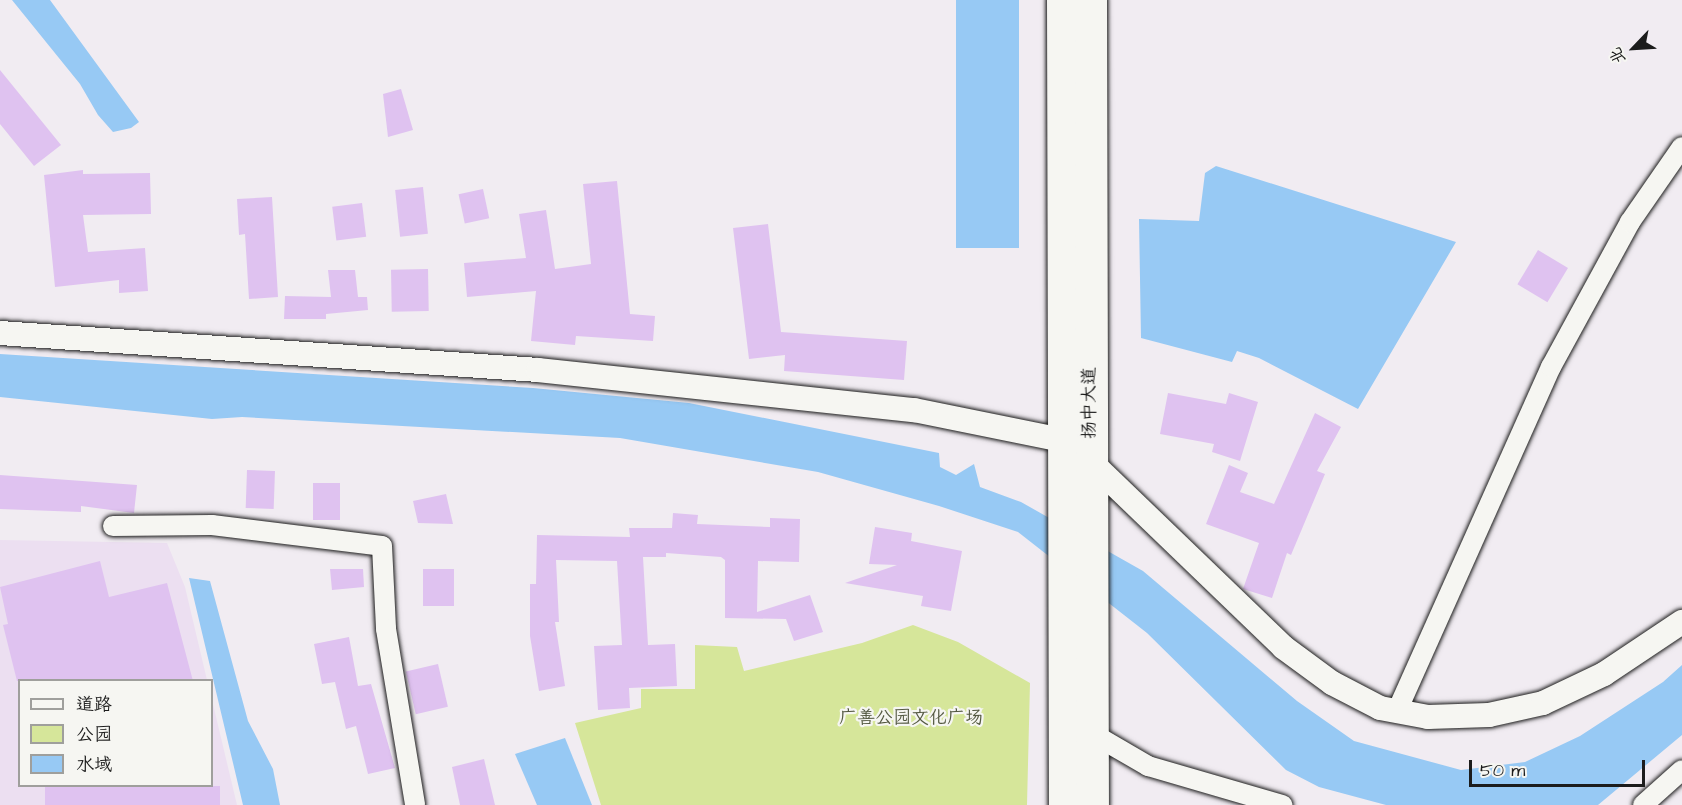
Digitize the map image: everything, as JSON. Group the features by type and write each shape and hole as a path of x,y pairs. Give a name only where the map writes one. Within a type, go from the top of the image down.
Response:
{"main road":[{"name":"扬中大道","path":"1063,0 1062,440 1079,733 1093,805"},
{"name":"扬中大道","path":"1065,805 1079,733 1089,460 1090,0"}],"street":[{"path":"1397,711 1551,367 1630,222 1682,147"},
{"path":"0,333 538,370 914,411 1062,440 1089,460 1283,647 1332,683 1380,708 1428,717 1489,715 1543,703 1604,674 1682,622"},
{"path":"113,526 212,525 382,546 386,629 415,805"},
{"path":"1079,733 1148,766 1282,805"},
{"path":"1643,805 1682,770"}],"shaded area":[{"path":"0,540 167,543 185,587 207,679 18,679 18,787 213,787 213,704 237,805 0,805"}],"green space":[{"name":"广善公园文化广场","path":"913,625 958,642 1030,683 1027,805 601,805 575,723 641,708 641,689 695,689 695,645 737,647 744,671 862,643"}],"water":[{"path":"12,0 50,0 139,122 131,128 113,132 98,115 80,84"},
{"path":"956,0 1019,0 1019,248 956,248"},
{"path":"1216,166 1456,242 1358,409 1259,358 1237,351 1232,362 1141,338 1139,219 1199,221 1205,173"},
{"path":"0,354 533,388 689,403 939,453 940,467 956,475 974,464 980,487 1021,502 1143,571 1297,701 1354,741 1461,770 1525,762 1580,736 1663,682 1682,665 1682,735 1598,805 1386,805 1319,787 1286,770 1147,633 1018,532 939,506 818,472 620,438 242,417 212,419 0,397"},
{"path":"189,578 210,581 248,721 273,769 280,805 243,805"},
{"path":"565,738 592,805 537,805 515,754"}],"building":[{"path":"0,70 61,145 34,166 0,124"},
{"path":"401,89 413,130 388,137 383,94"},
{"path":"83,170 83,174 150,173 151,214 83,215 88,252 145,248 148,291 119,293 119,280 55,287 44,175"},
{"path":"617,181 630,314 655,316 653,341 576,336 575,345 531,341 536,291 467,297 464,263 526,258 519,214 546,210 555,269 591,264 583,184"},
{"path":"423,187 428,234 400,237 395,190"},
{"path":"483,189 489,218 465,224 459,194"},
{"path":"272,197 278,297 249,299 245,234 239,235 237,199"},
{"path":"362,203 366,237 336,240 332,207"},
{"path":"768,224 781,332 907,341 904,380 784,371 785,355 749,359 733,228"},
{"path":"1538,250 1568,268 1547,302 1517,284"},
{"path":"428,269 429,311 392,312 391,270"},
{"path":"328,270 355,270 358,297 367,297 368,310 326,314 326,319 284,319 285,296 331,297"},
{"path":"1168,393 1226,404 1229,393 1258,402 1240,461 1212,452 1214,444 1160,434"},
{"path":"1315,413 1341,427 1317,471 1325,474 1291,555 1287,553 1272,598 1243,589 1259,543 1206,524 1229,465 1248,473 1240,492 1274,504"},
{"path":"247,470 275,471 274,509 246,508"},
{"path":"0,475 137,485 134,513 81,506 81,512 0,509"},
{"path":"313,483 340,483 340,520 313,520"},
{"path":"446,494 453,524 418,523 413,501"},
{"path":"673,513 698,515 697,524 770,527 770,518 800,519 799,562 758,561 757,612 810,595 823,632 794,641 786,619 725,618 725,560 721,557 666,553 666,557 643,557 648,645 675,644 677,686 629,688 630,708 598,710 594,646 622,645 617,561 556,560 559,622 555,622 565,686 539,691 530,636 530,584 536,584 537,535 630,537 629,528 672,528"},
{"path":"875,527 912,533 911,541 962,551 951,611 921,606 923,596 845,583 897,565 869,564"},
{"path":"100,561 109,597 167,583 192,679 18,679 17,681 3,625 8,624 0,587"},
{"path":"330,569 363,569 364,587 332,590"},
{"path":"423,569 454,569 454,606 423,606"},
{"path":"349,637 358,686 371,684 395,768 368,774 356,726 346,729 335,682 322,684 314,644"},
{"path":"438,664 448,707 416,714 406,671"},
{"path":"484,759 495,805 460,805 452,767"},
{"path":"220,786 220,805 45,805 45,787"}]}
